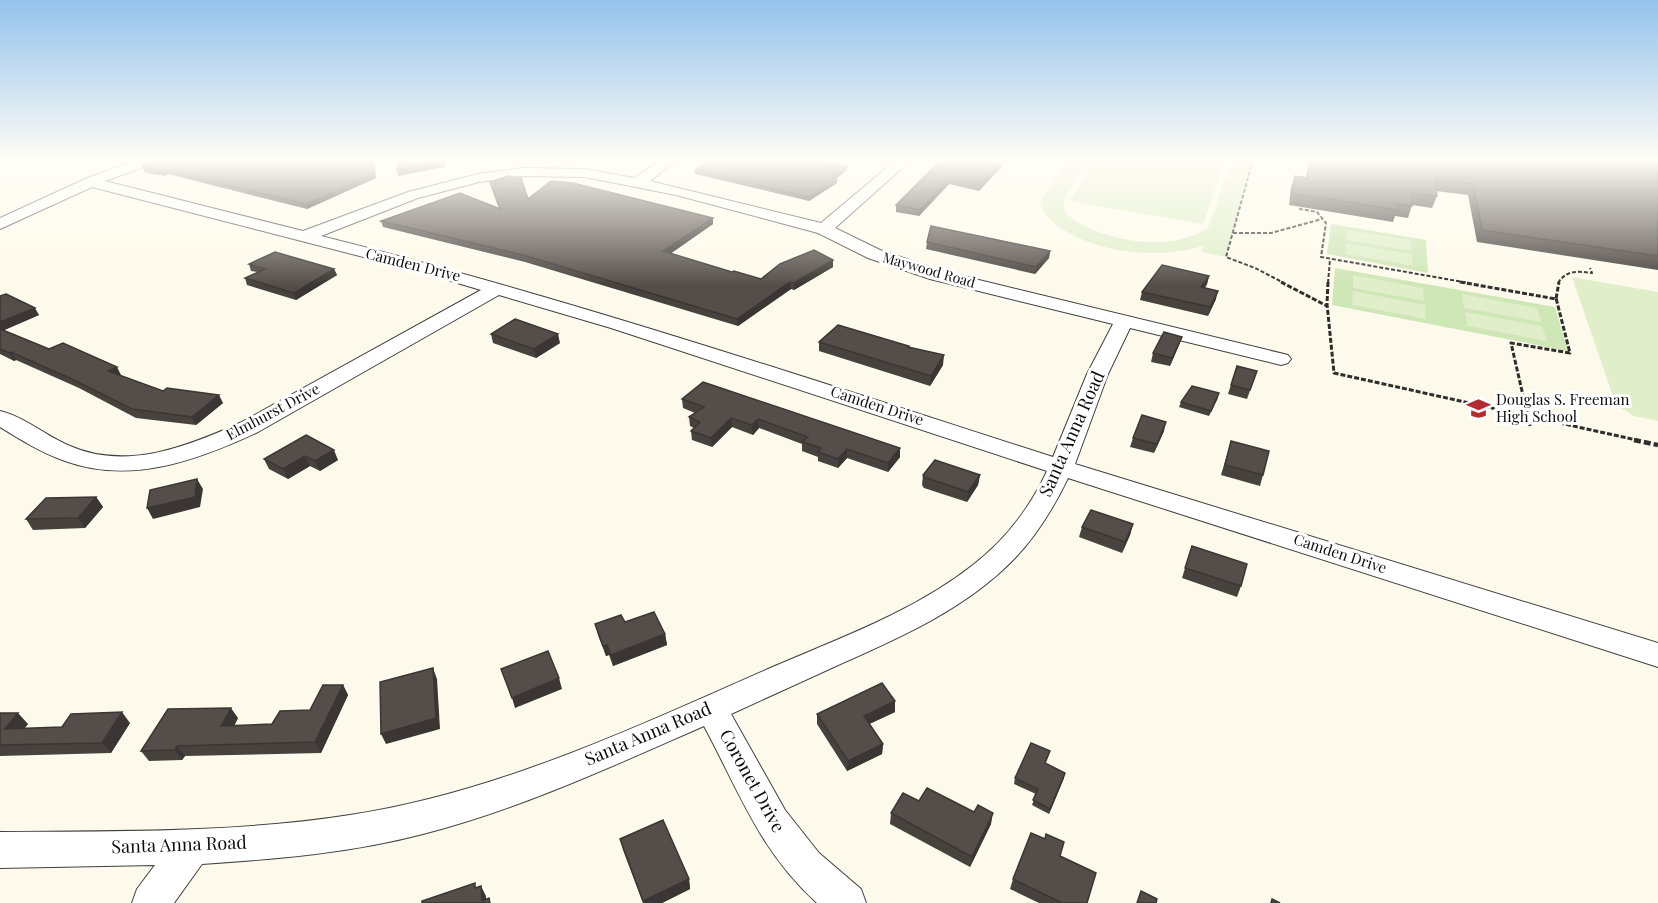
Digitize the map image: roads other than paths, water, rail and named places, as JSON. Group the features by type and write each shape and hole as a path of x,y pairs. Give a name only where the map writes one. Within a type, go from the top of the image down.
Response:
{"street":[{"path":"0,224 47,202"},
{"name":"Camden Drive","path":"168,202 498,288 630,327 1658,655"},
{"name":"Maywood Road","path":"303,237 394,202"},
{"name":"Maywood Road","path":"723,202 824,229 874,254 907,267 1281,359"},
{"path":"824,229 855,202"},
{"name":"Elmhurst Drive","path":"0,418 63,452 96,463 133,463 194,450 250,427 498,288"},
{"name":"Santa Anna Road","path":"0,850 192,847 315,839 402,823 495,797 711,708 874,635 933,605 970,581 1002,555 1020,535 1050,491 1097,375 1125,321"},
{"name":"Coronet Drive","path":"711,708 771,821 806,867 846,903"},
{"path":"151,903 192,847"}],"place":[{"name":"Douglas S. Freeman High School","path":"1478,409"}]}
